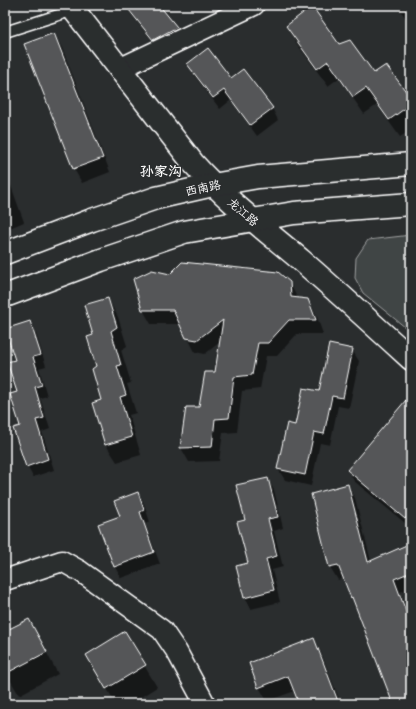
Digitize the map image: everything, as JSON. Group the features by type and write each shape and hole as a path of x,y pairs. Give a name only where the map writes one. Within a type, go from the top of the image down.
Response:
{"main road":[{"name":"龙江路","path":"72,8 193,163 213,185 251,220 302,262 411,359"},
{"name":"西南路","path":"5,253 92,220 156,198 213,185 258,177 411,164"},
{"path":"5,296 101,260 184,232 294,213 411,204"}],"street":[{"path":"119,69 254,5"},
{"path":"5,580 62,561 80,571 162,630 177,652 205,704"}],"lane":[{"path":"5,32 72,8"}],"shaded area":[{"path":"411,235 411,332 363,293 355,278 356,258 368,240"}],"building":[{"path":"125,5 159,5 177,27 153,40"},
{"path":"312,6 339,44 350,40 374,73 386,65 411,98 411,104 389,120 366,88 353,97 328,61 317,69 286,26"},
{"path":"54,33 103,158 73,169 24,44"},
{"path":"208,48 231,78 243,69 273,108 250,125 224,90 213,98 187,64"},
{"path":"182,262 278,272 290,282 291,297 308,299 316,320 289,320 268,343 258,343 252,375 234,377 229,418 215,419 212,447 180,448 186,407 199,407 205,372 215,372 223,320 197,340 186,338 173,310 142,310 133,279 152,270 170,274"},
{"path":"108,298 117,327 111,331 121,365 117,366 126,395 120,397 132,437 105,445 92,403 101,400 92,369 96,366 87,337 93,335 84,305"},
{"path":"30,321 41,355 33,357 42,385 35,387 44,418 36,420 48,459 26,467 13,428 20,426 10,394 17,392 7,362 15,360 5,329"},
{"path":"329,344 353,349 343,398 332,396 324,434 314,432 305,475 277,469 287,423 295,425 303,388 319,391"},
{"path":"411,394 411,512 405,519 347,470"},
{"path":"268,478 278,517 268,519 277,556 266,559 274,590 244,598 236,566 248,563 237,522 245,520 236,485"},
{"path":"348,484 368,562 411,543 411,572 394,579 411,625 411,704 393,704 352,597 351,598 338,565 329,567 311,494"},
{"path":"138,492 144,510 140,512 154,552 114,567 98,524 120,516 114,501"},
{"path":"29,619 47,652 5,674 5,631"},
{"path":"125,631 146,665 106,689 86,655"},
{"path":"314,638 339,704 299,704 288,676 258,688 249,663"}],"district":[{"name":"孙家沟","path":"161,171"}]}
